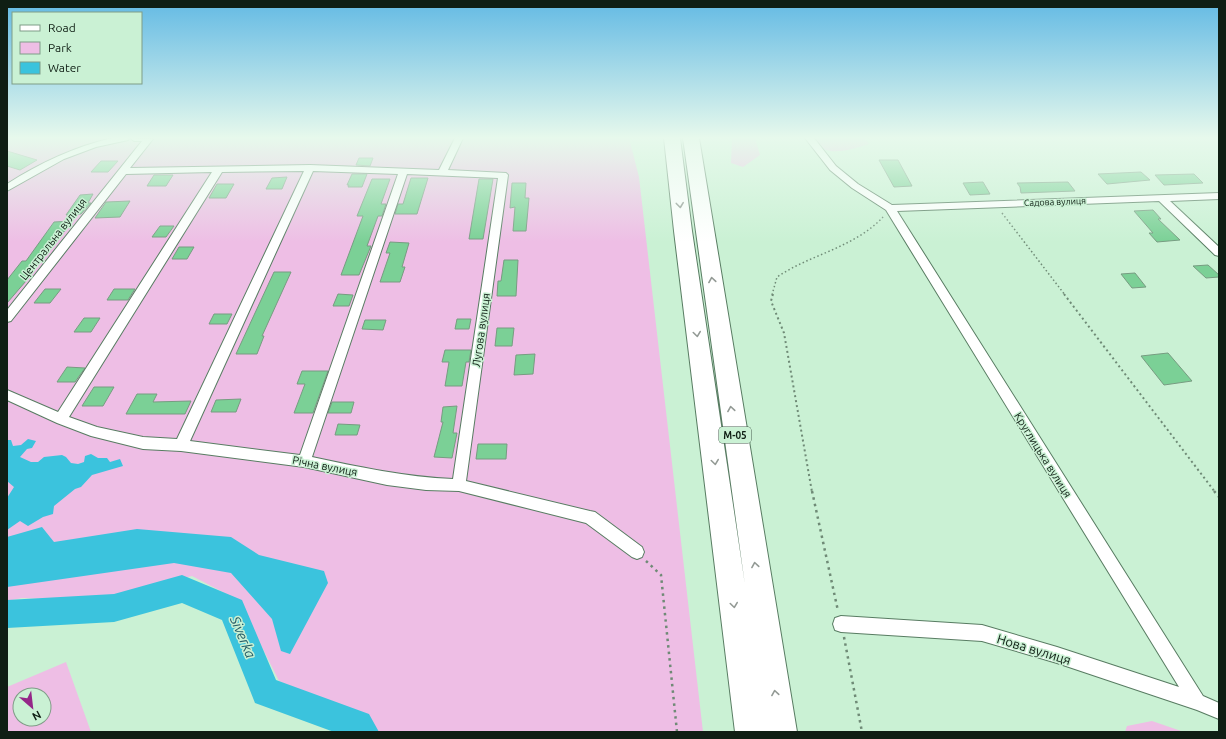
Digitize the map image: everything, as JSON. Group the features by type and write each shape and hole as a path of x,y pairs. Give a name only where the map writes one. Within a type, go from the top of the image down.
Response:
{"highway":[{"name":"М-05","path":"676,172 750,732"},
{"name":"М-05","path":"696,172 781,732"}],"street":[{"path":"7,188 32,172"},
{"name":"Центральна вулиця","path":"7,318 121,172"},
{"path":"61,419 216,172"},
{"path":"181,445 308,172"},
{"path":"304,461 403,172"},
{"path":"432,172 442,173"},
{"path":"838,172 855,186 890,208"},
{"name":"Лугова вулиця","path":"442,173 503,175 459,485"},
{"name":"Садова вулиця","path":"890,208 1219,196"},
{"path":"1161,198 1219,253"},
{"name":"Круглицька вулиця","path":"890,208 1197,702"},
{"name":"Річна вулиця","path":"7,395 61,419 96,432 143,443 181,445 304,461 387,479 426,484 459,485 590,517 637,552"},
{"name":"Нова вулиця","path":"841,624 982,633 1057,655 1197,702 1219,712"}],"path":[{"path":"995,204 1219,497"},
{"path":"862,732 841,624 807,470 784,333 771,301 777,277 795,266 816,258 864,233 878,223 890,208"},
{"path":"637,552 661,575 677,732"}],"green space":[{"path":"7,172 638,172 703,732 376,732 366,718 279,681 238,600 192,576 94,601 22,598 7,601"},
{"path":"66,662 91,732 7,732 7,687"},
{"path":"1152,721 1184,732 1125,732 1127,726"}],"water":[{"path":"28,439 36,441 32,448 27,449 20,457 31,462 38,462 44,457 62,455 71,463 78,464 84,462 85,456 91,454 98,458 107,458 110,462 120,459 123,466 92,475 81,487 75,489 54,506 53,514 43,517 28,526 20,521 7,530 7,498 14,487 7,481 7,440 11,440 13,446 21,445"},
{"path":"42,527 54,542 137,529 231,537 259,555 324,571 328,583 290,654 281,651 272,619 231,573 174,563 7,587 7,537"}],"building":[{"path":"886,172 905,172 912,186 894,187"},
{"path":"1142,172 1150,180 1107,184 1098,174"},
{"path":"352,174 367,174 362,187 348,187 349,185 347,185"},
{"path":"1194,174 1203,183 1164,185 1155,175"},
{"path":"154,175 173,175 166,186 147,186"},
{"path":"287,177 282,189 266,189 272,178"},
{"path":"411,178 428,178 417,214 395,214 398,204 403,204"},
{"path":"372,179 390,179 381,204 386,204 382,216 378,216 367,246 371,246 359,275 341,275 363,216 357,216"},
{"path":"479,179 493,179 483,239 469,239"},
{"path":"983,182 990,194 970,195 963,183"},
{"path":"1068,182 1075,191 1021,193 1020,187 1017,183"},
{"path":"512,183 526,183 525,198 529,198 526,231 513,231 515,207 510,208"},
{"path":"217,184 234,184 226,198 209,198"},
{"path":"93,194 88,203 91,203 81,214 66,215 80,195"},
{"path":"130,201 120,217 95,218 106,202"},
{"path":"1153,210 1161,219 1158,219 1180,240 1157,242 1149,233 1153,233 1134,211"},
{"path":"71,221 64,232 61,232 24,280 26,281 7,303 7,280 22,261 26,261 54,222"},
{"path":"160,226 174,226 166,237 152,237"},
{"path":"390,242 409,243 402,267 405,267 400,282 380,282 390,253 386,253"},
{"path":"179,247 194,247 187,259 172,259"},
{"path":"504,260 518,260 516,296 497,296 498,281 501,281"},
{"path":"1208,265 1219,275 1219,277 1206,278 1193,266"},
{"path":"274,272 291,272 262,336 264,336 257,354 236,354"},
{"path":"1135,273 1146,287 1132,288 1121,274"},
{"path":"45,289 61,289 50,303 34,303"},
{"path":"114,289 135,289 128,300 107,300"},
{"path":"338,294 353,295 349,306 333,306"},
{"path":"214,314 232,314 227,324 209,324"},
{"path":"84,318 100,318 91,332 74,332"},
{"path":"457,319 471,319 469,329 455,329"},
{"path":"365,320 386,320 383,330 362,329"},
{"path":"497,328 514,328 512,346 495,346"},
{"path":"445,350 471,350 469,362 466,362 462,386 445,386 449,362 442,362"},
{"path":"1168,353 1192,381 1164,385 1141,356"},
{"path":"535,354 533,374 514,375 516,355"},
{"path":"67,367 85,368 75,382 57,382"},
{"path":"302,371 328,371 313,413 294,413 305,384 297,384"},
{"path":"94,387 114,387 103,406 82,406"},
{"path":"137,394 157,394 153,402 191,401 185,414 126,414"},
{"path":"241,399 236,412 211,412 216,400"},
{"path":"332,402 354,402 351,413 328,413"},
{"path":"457,406 453,433 457,433 452,458 434,457 443,422 441,422 443,407"},
{"path":"338,424 360,425 357,435 335,435"},
{"path":"478,444 507,444 506,459 476,459"}],"waterway":[{"name":"Siverka","path":"7,614 114,608 182,589 232,610 266,692 358,725 363,732"}]}
